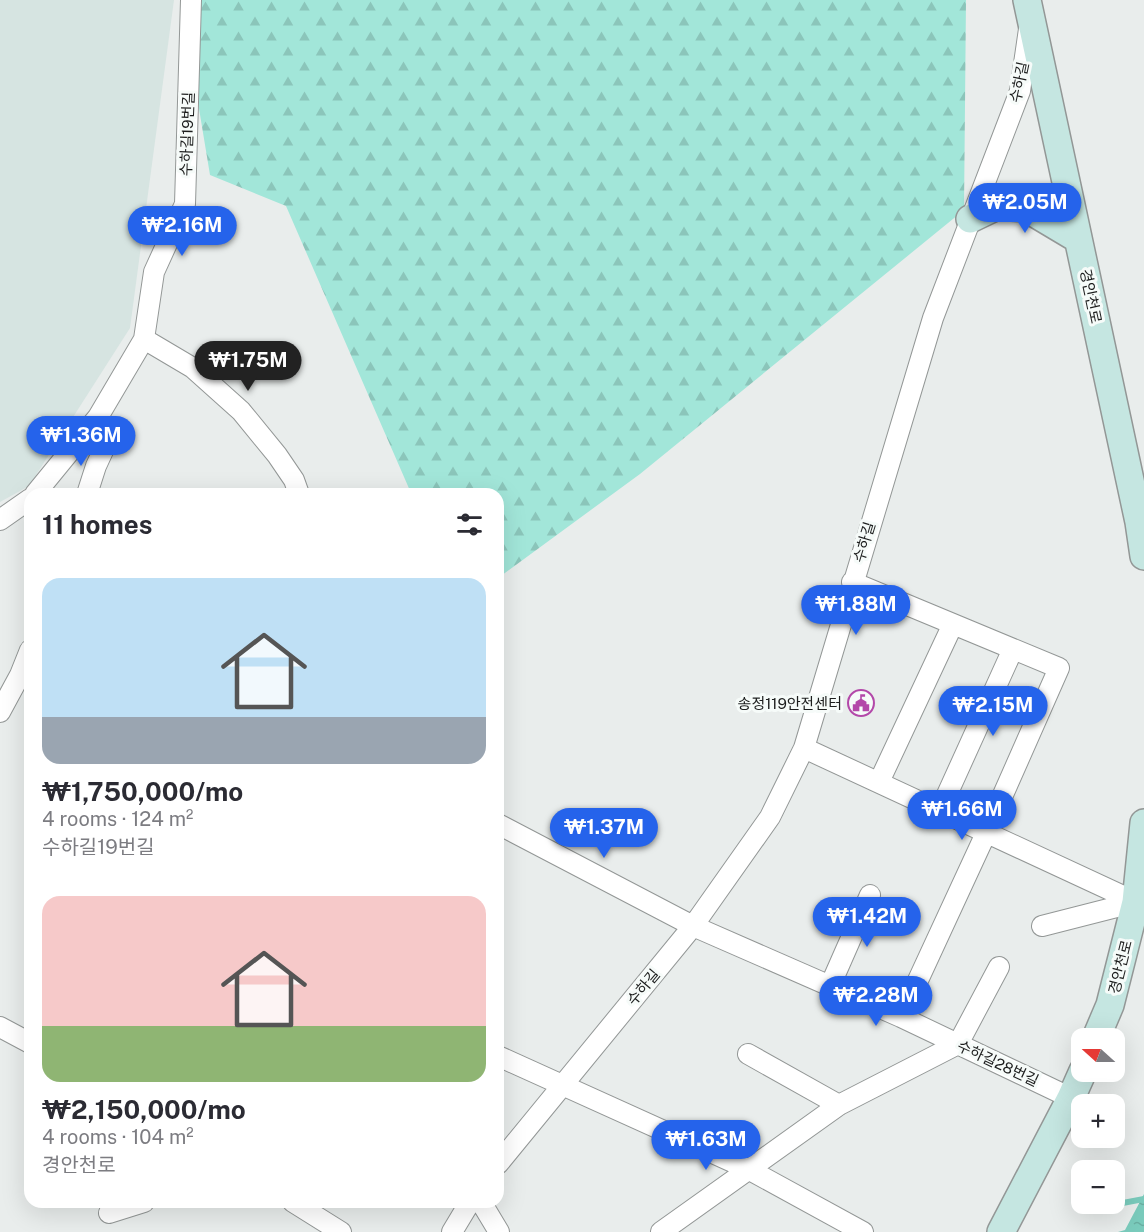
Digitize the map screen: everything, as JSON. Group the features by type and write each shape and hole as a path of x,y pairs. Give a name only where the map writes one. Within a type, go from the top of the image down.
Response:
{"main road":[{"name":"경안천로","path":"1029,9 1139,522 1144,556"},
{"path":"970,219 997,206 1026,208 1078,239"},
{"name":"경안천로","path":"1100,1028 1110,1005 1136,902 1144,823"},
{"path":"1001,1232 1071,1098"}],"street":[{"name":"수하길19번길","path":"40,488 98,417 144,339 154,273 185,204 190,0"},
{"name":"수하길","path":"504,1156 693,926 770,817 804,748 933,318 1020,91 1029,9"},
{"path":"144,339 193,368 241,411 277,455 297,488"},
{"path":"89,488 108,440 98,417"},
{"path":"0,520 24,503"},
{"path":"852,582 1059,668 901,1017"},
{"path":"879,782 953,624"},
{"path":"940,810 1013,649"},
{"path":"0,712 24,665"},
{"path":"804,748 1136,902"},
{"name":"수하길28번길","path":"504,827 693,926 901,1017 1071,1098"},
{"path":"830,986 870,894"},
{"path":"1042,926 1136,902"},
{"path":"661,1232 839,1105 958,1044 999,967"},
{"path":"0,1027 24,1040"},
{"path":"748,1054 839,1105"},
{"path":"504,1059 747,1169 863,1232"},
{"path":"109,1213 125,1208"},
{"path":"303,1208 339,1231"},
{"path":"452,1232 466,1208"},
{"path":"485,1208 499,1232"}],"shaded area":[{"path":"0,0 174,0 130,328 29,486 0,502"}],"green space":[{"path":"181,0 966,0 964,210 640,474 504,574 504,488 409,488 286,206 210,175"}],"water":[{"path":"1144,1194 1144,1232 1118,1232 1125,1230"}],"waterway":[{"path":"1125,1203 1144,1199"}],"place":[{"name":"송정119안전센터","path":"861,703"}]}
